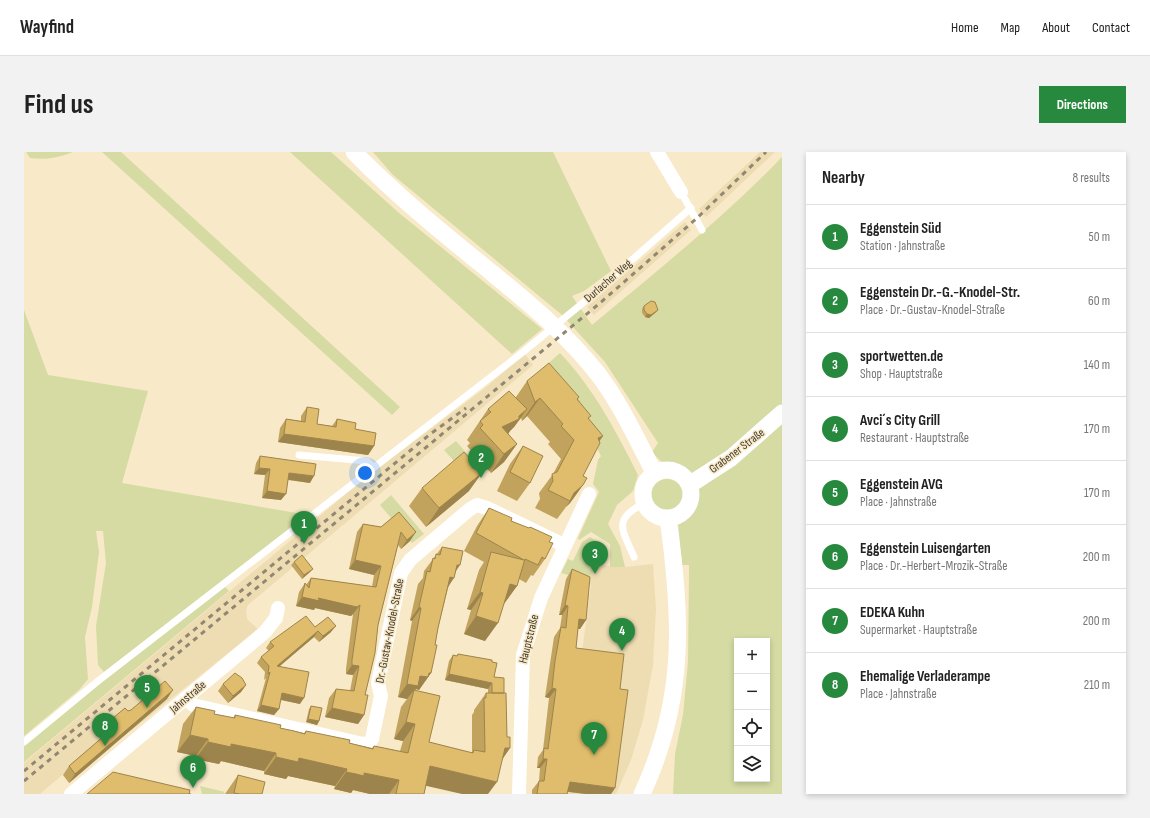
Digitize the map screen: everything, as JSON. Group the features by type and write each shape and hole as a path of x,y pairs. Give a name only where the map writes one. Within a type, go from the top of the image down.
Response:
{"street":[{"path":"354,152 418,212 517,293 579,352 617,401 652,468 653,475"},
{"path":"657,152 681,192"},
{"name":"Grabener Straße","path":"689,485 731,458 782,413"},
{"path":"661,471 674,472 684,478 689,485 691,494 687,507 677,516 668,518 654,514 645,503 644,488 653,475 661,471"},
{"name":"Hauptstraße","path":"519,794 523,655 536,611 564,545 588,494"},
{"name":"Dr.-Gustav-Knodel-Straße","path":"187,698 193,705 363,744 369,744 372,739 381,696 378,683 401,573 410,560 470,509 477,505 487,508 564,545"},
{"path":"642,794 654,768 667,729 673,697 678,654 676,576 668,518"},
{"name":"Jahnstraße","path":"71,794 103,775 187,698 265,632 276,618 278,608"}],"lane":[{"path":"681,192 702,230"},
{"name":"Durlacher Weg","path":"24,742 74,700 523,352 584,302 690,208"},
{"path":"299,455 368,461 373,468"},
{"path":"634,558 624,534 622,524 624,517 631,510 645,503"}],"shaded area":[{"path":"760,152 775,152 706,217 699,209"},
{"path":"685,222 691,230 594,315 587,307"},
{"path":"525,354 533,365 248,605 246,610 247,619 258,629 131,731 124,722 40,794 24,794 24,763 364,479 485,388"},
{"path":"653,564 656,609 653,665 643,720 631,760 616,794 563,794 591,585 587,583 586,580 599,565 625,567"}],"green space":[{"path":"26,152 73,152 62,156 41,159 30,158"},
{"path":"102,152 121,152 400,407 392,415"},
{"path":"290,152 331,152 399,213 542,329 512,354"},
{"path":"373,152 553,152 611,271 584,291 572,296 592,325 713,223 760,180 782,157 782,794 673,794 675,754 683,715 688,662 689,565 682,565 678,523 699,489 708,483 701,472 687,475 676,471 665,464 652,452 658,443 605,362 562,315 393,175"},
{"path":"24,310 48,375 148,391 122,483 308,515 104,672 98,665 96,626 106,563 103,531 96,531 99,552 92,607 85,637 88,679 79,690 24,736"},
{"path":"560,353 583,381 604,411 638,475 633,491 617,505 608,524 620,546 625,567 610,567 610,544 591,532 579,540 578,538 599,492 593,484 598,460 601,456 584,421 544,367"},
{"path":"456,441 483,472 472,481 444,450"},
{"path":"664,479 670,479 680,486 683,495 682,501 676,508 670,511 664,511 654,504 651,498 651,492 658,482"},
{"path":"391,495 424,534 412,543 380,505"},
{"path":"590,537 606,547 606,561 598,561 596,564 599,565 586,580 561,573 568,559 573,561 582,542"},
{"path":"225,587 229,591 24,762 24,746 75,703"},
{"path":"200,786 225,792 224,794 202,794"}],"building":[{"path":"651,301 655,302 658,310 651,315 647,314 644,310 644,306"},
{"path":"549,363 579,397 577,399 591,416 588,418 603,436 598,438 600,443 583,476 587,478 583,485 574,493 570,501 548,490 553,481 552,474 557,472 574,440 561,426 563,424 540,398 535,402 527,381"},
{"path":"509,391 527,409 519,416 519,419 502,427 517,444 504,454 480,428 483,425 480,421 491,412 488,409"},
{"path":"307,407 319,409 317,424 336,427 337,419 356,423 355,429 376,433 374,446 284,434 286,419 305,422"},
{"path":"523,446 543,456 530,483 510,472"},
{"path":"464,452 482,473 439,508 422,488"},
{"path":"260,456 316,464 314,476 289,473 286,494 267,491 270,469 259,468"},
{"path":"489,508 512,518 511,521 529,528 530,527 552,537 549,542 553,543 545,559 542,557 538,565 525,559 517,586 510,584 498,623 476,616 483,593 480,592 491,552 524,560 476,533"},
{"path":"399,512 416,532 407,540 401,532 378,625 375,653 365,695 368,695 364,715 332,708 336,689 354,691 359,666 352,665 352,660 360,605 357,607 318,598 320,601 302,597 305,583 309,588 311,578 376,587 381,566 355,560 363,524 381,527"},
{"path":"442,547 463,551 460,565 457,565 454,578 450,577 438,628 435,645 437,645 431,673 429,673 428,677 420,676 418,686 407,684 421,608 419,607 427,571 430,572 433,558 435,559 436,554 440,555"},
{"path":"302,555 313,569 304,575 294,562"},
{"path":"572,569 590,577 586,620 579,619 576,648 624,654 620,689 628,690 615,788 570,782 567,794 537,794 539,781 544,781 547,759 543,759 544,748 548,749 556,689 552,688 555,661 561,627 566,628 568,606 565,605"},
{"path":"306,616 315,627 328,617 336,626 323,636 318,631 277,666 309,672 304,698 282,693 279,709 261,705 270,672 268,674 269,666 261,657 274,646 270,642"},
{"path":"458,654 492,660 492,662 497,663 494,677 504,678 504,693 492,693 492,683 449,674 453,655 457,656"},
{"path":"235,673 242,678 246,685 233,696 223,684"},
{"path":"165,681 173,690 75,774 69,766 118,724 113,718 125,708 128,711 131,710"},
{"path":"414,690 440,696 429,742 473,753 474,750 485,752 484,698 486,698 486,693 506,693 507,737 510,737 510,748 505,748 497,782 430,766 424,794 396,794 399,780 364,773 364,776 346,772 347,769 299,758 298,762 276,757 276,753 231,744 231,747 208,742 208,739 190,735 196,707 215,711 214,714 235,718 235,715 281,725 280,728 305,734 306,731 350,740 349,743 373,749 374,746 408,753 415,724 406,722"},
{"path":"311,706 322,708 319,721 308,719"},
{"path":"113,772 190,790 189,794 87,794"},
{"path":"238,775 265,782 262,794 234,793"}],"railway":[{"path":"24,781 600,303 696,219 766,152"},
{"path":"24,771 429,435 466,408"}],"place":[{"name":"Eggenstein Dr.-G.-Knodel-Str.","path":"481,478"},
{"name":"Eggenstein Süd","path":"304,544"},
{"name":"sportwetten.de","path":"595,574"},
{"name":"Avci´s City Grill","path":"622,651"},
{"name":"Eggenstein AVG","path":"147,708"},
{"name":"Ehemalige Verladerampe","path":"105,746"},
{"name":"EDEKA Kuhn","path":"594,755"},
{"name":"Eggenstein Luisengarten","path":"193,788"}]}
